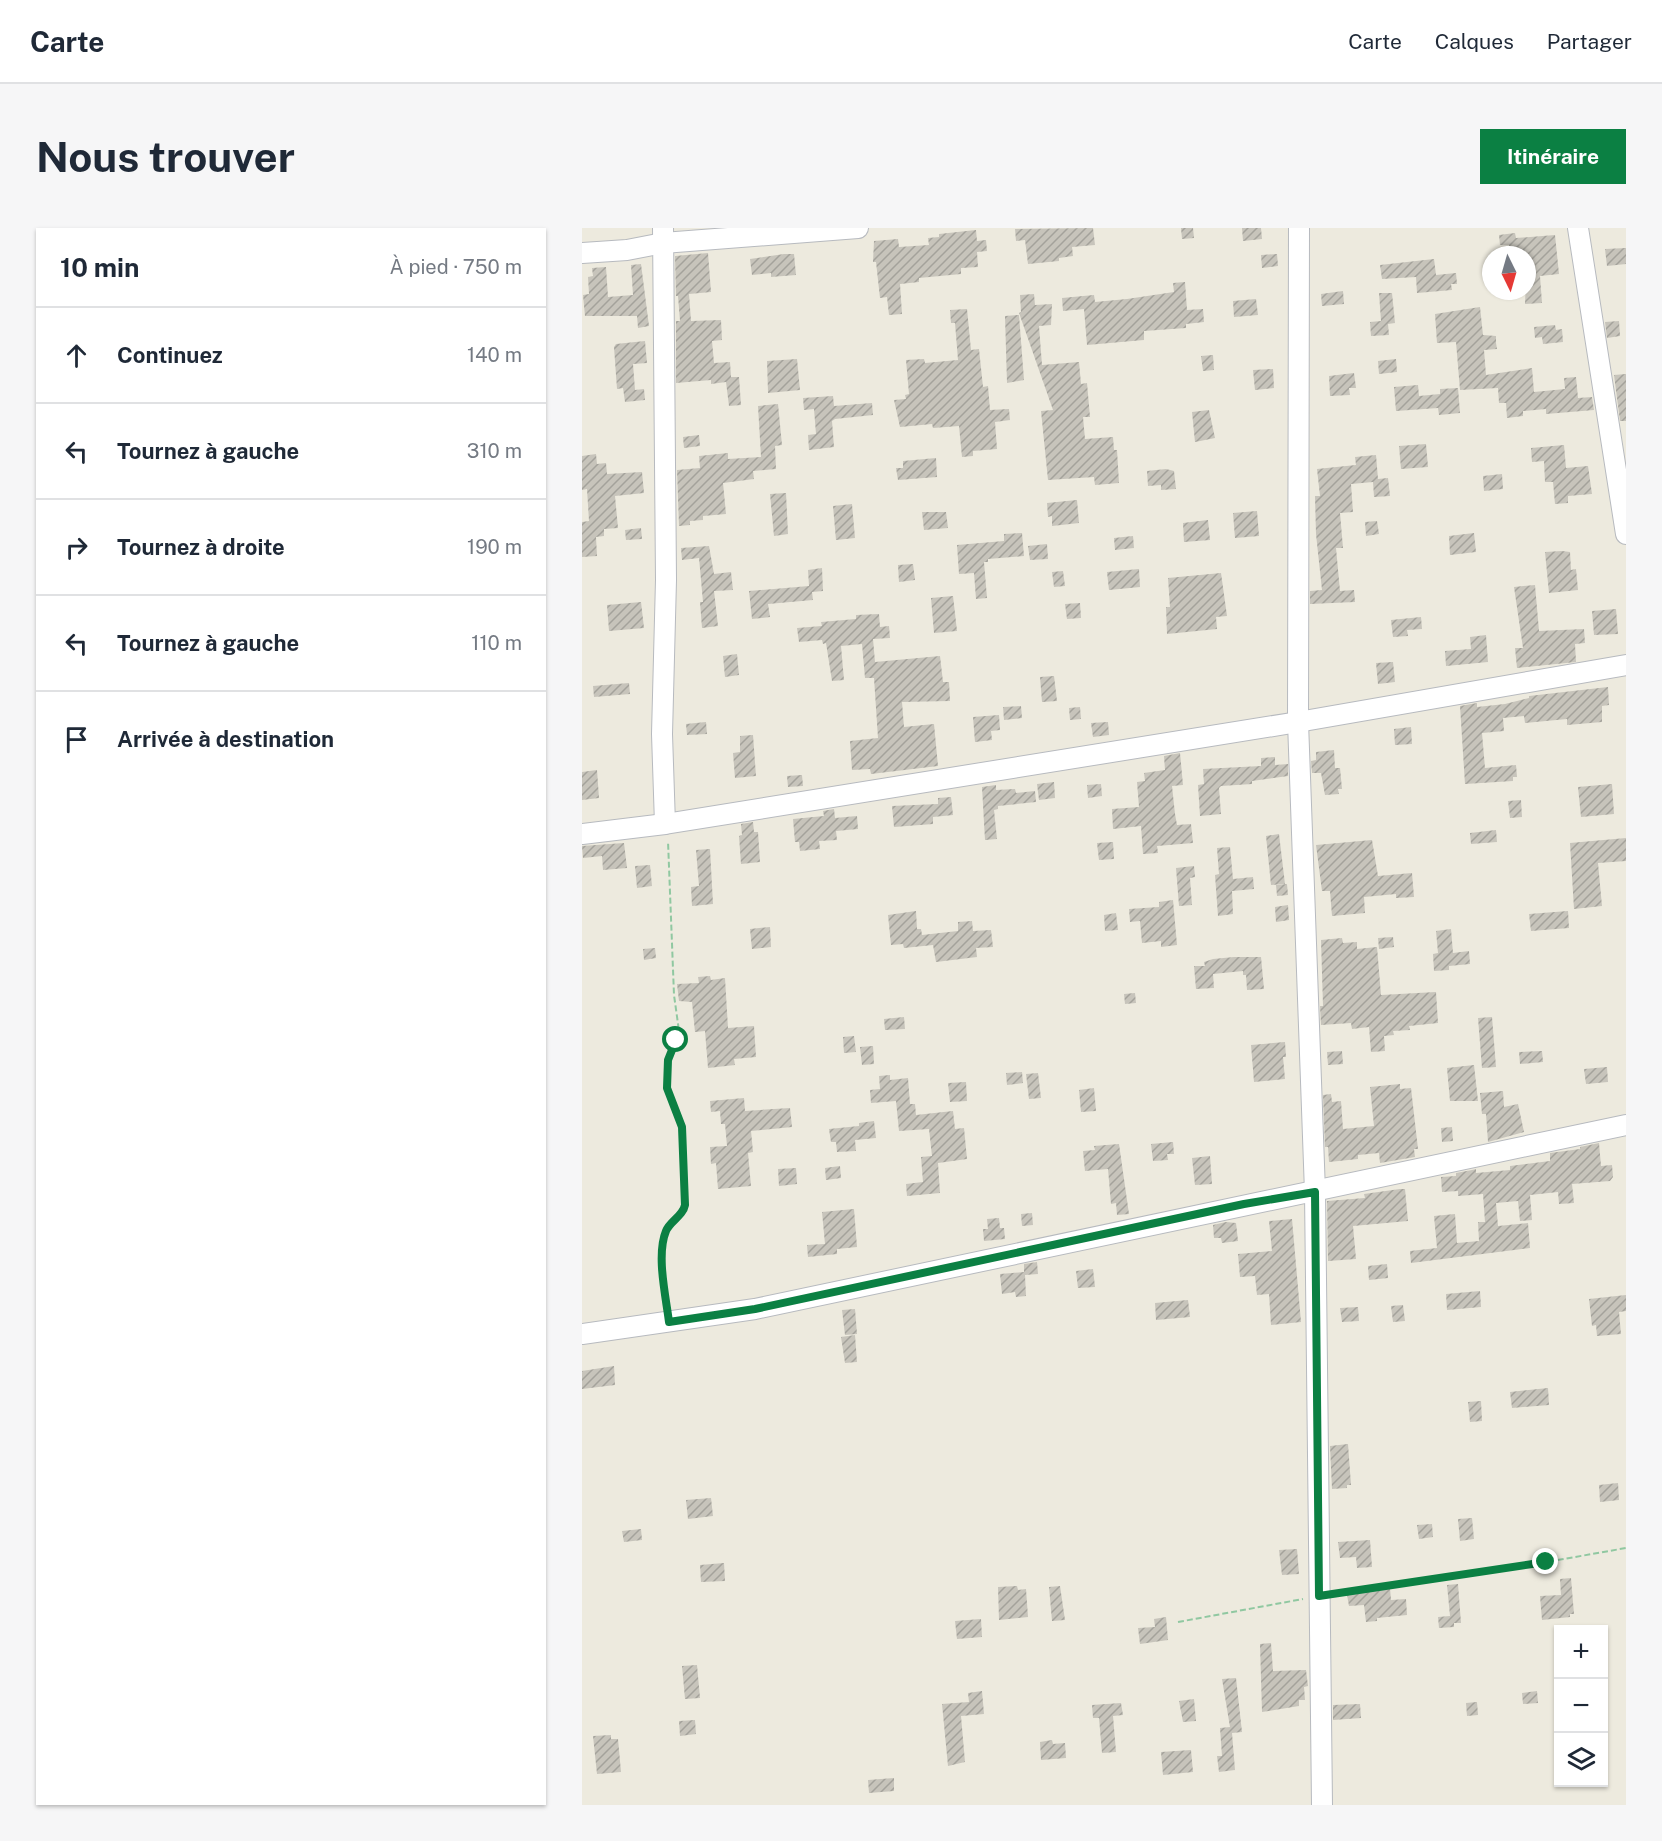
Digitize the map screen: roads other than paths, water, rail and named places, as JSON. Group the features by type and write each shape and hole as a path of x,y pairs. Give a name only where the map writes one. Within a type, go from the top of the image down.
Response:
{"street":[{"path":"582,254 663,235 858,228"},
{"path":"1299,228 1298,722 1315,1192 1322,1805"},
{"path":"1578,228 1626,534"},
{"path":"663,235 666,580 662,734 665,824"},
{"path":"582,834 665,824 1298,722 1626,665"},
{"path":"582,1334 755,1309 1626,1125"}]}
